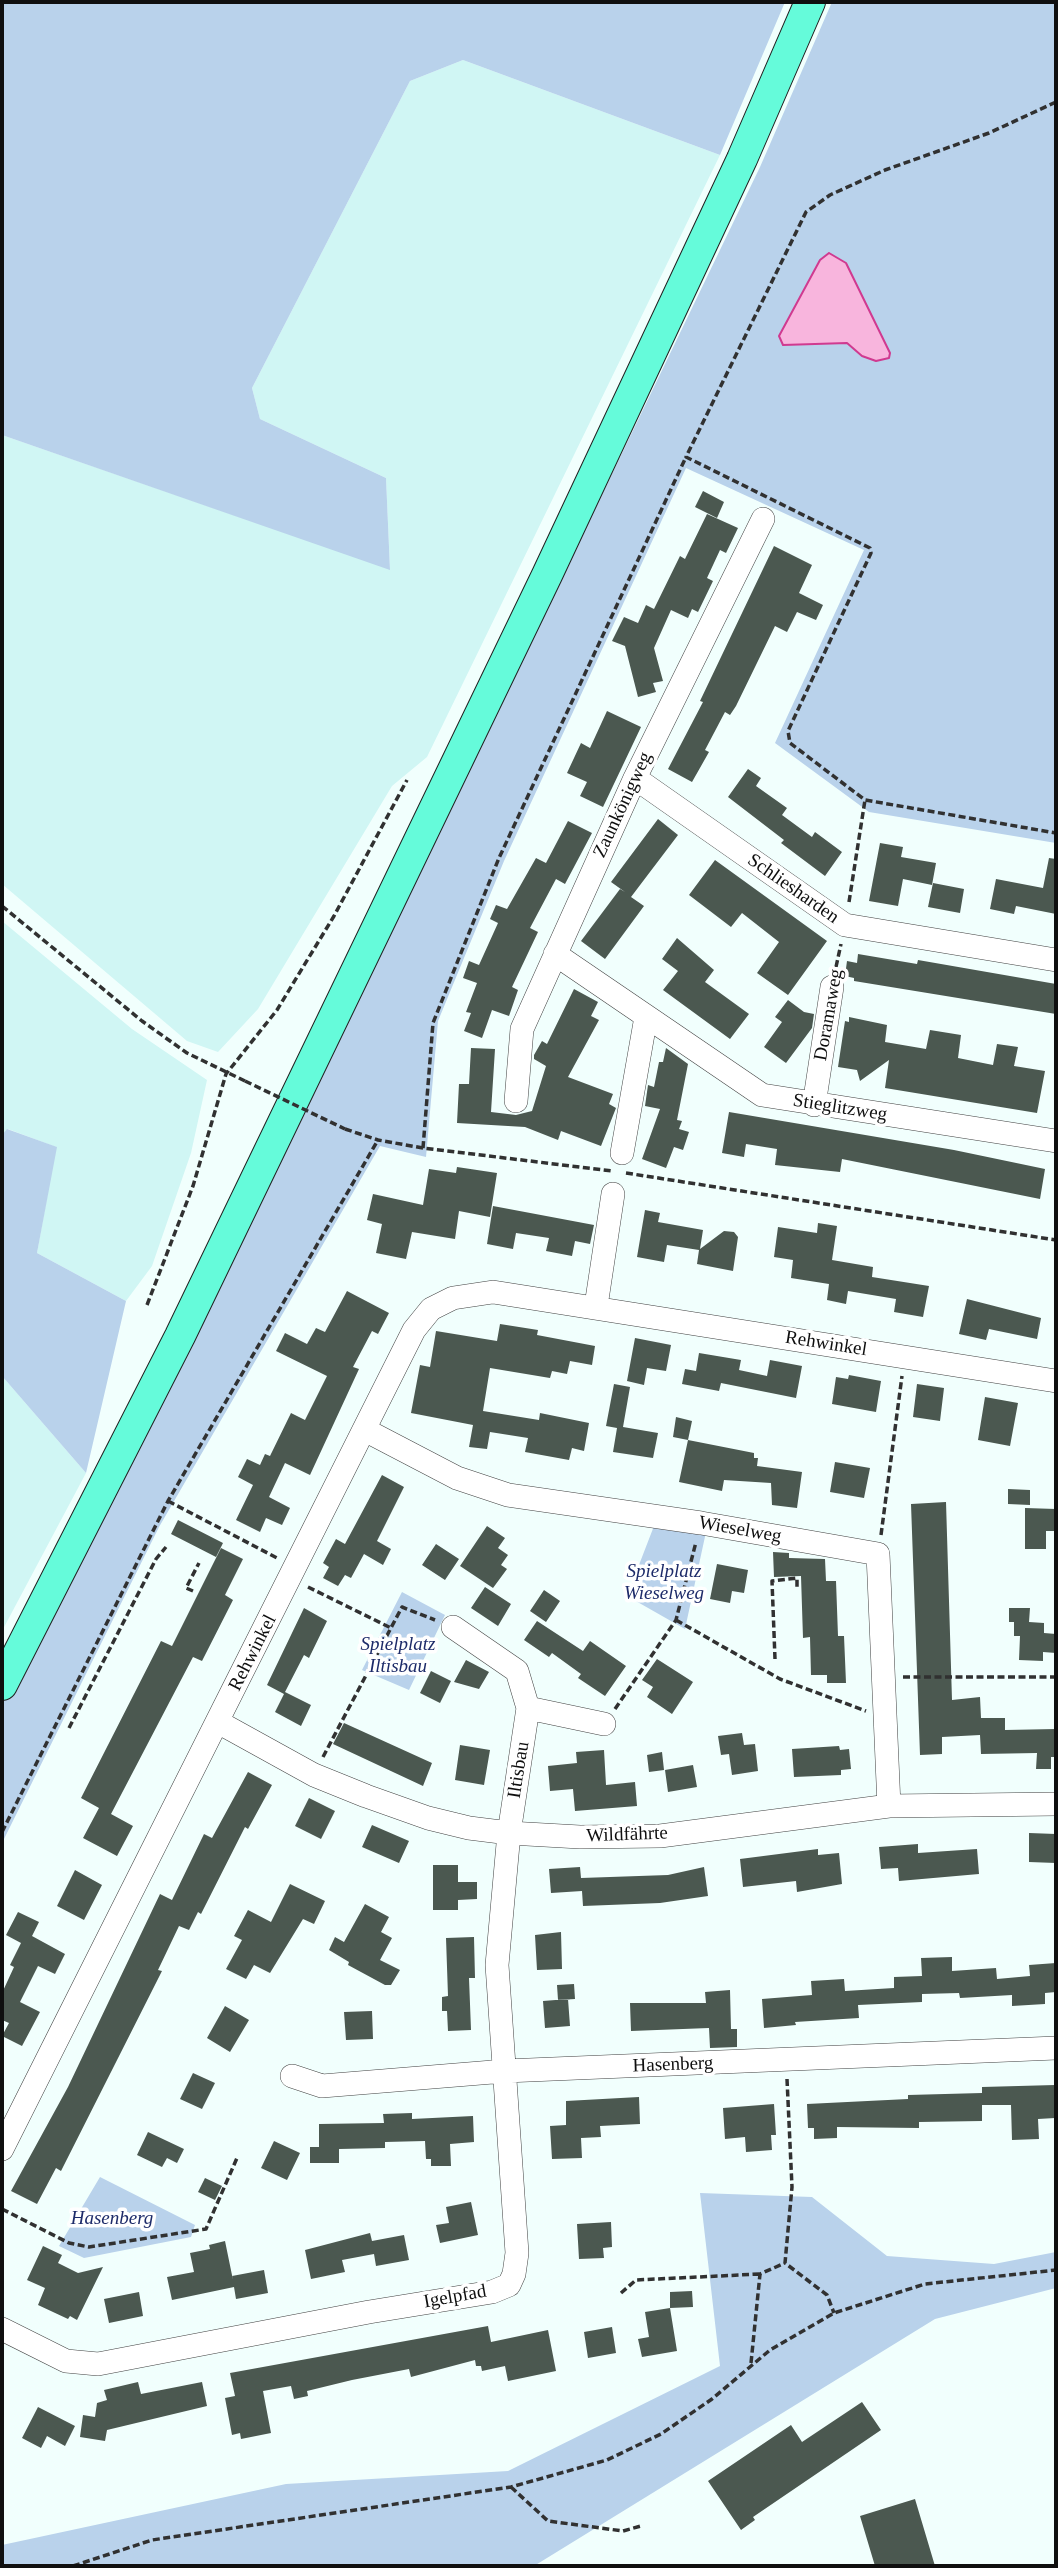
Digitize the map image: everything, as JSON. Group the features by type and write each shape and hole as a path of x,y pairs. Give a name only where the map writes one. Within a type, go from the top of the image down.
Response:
{"main road":[{"path":"2,1685 180,1336 547,575 736,172 810,2"}],"street":[{"name":"Zaunkönigweg","path":"516,1101 522,1029 635,779 763,519"},
{"name":"Schliesharden","path":"635,779 845,925 1056,960"},
{"name":"Stieglitzweg","path":"555,954 762,1095 1056,1141"},
{"name":"Doramaweg","path":"814,1105 832,987"},
{"path":"622,1153 646,1017"},
{"path":"596,1306 613,1194"},
{"name":"Rehwinkel","path":"2,2149 414,1330 431,1309 453,1298 493,1292 596,1306 1056,1381"},
{"name":"Wieselweg","path":"365,1430 457,1478 508,1495 701,1523 878,1554"},
{"path":"878,1554 889,1806"},
{"name":"Iltisbau","path":"453,1627 517,1671 528,1708 509,1833"},
{"path":"528,1708 604,1724"},
{"name":"Wildfährte","path":"218,1722 314,1775 429,1818 469,1828 509,1833 580,1838 660,1836 889,1806 1056,1804"},
{"name":"Igelpfad","path":"2,2329 66,2361 98,2364 369,2312 492,2292 509,2285 514,2274 517,2253 498,1965 509,1833"},
{"name":"Hasenberg","path":"292,2076 323,2086 505,2071 1056,2048"}],"path":[{"path":"423,1147 433,1023 499,858 796,228 806,212 830,195 885,170 989,133 1056,102"},
{"path":"687,457 870,548 871,553 788,731 790,743 865,800 1056,833"},
{"path":"147,1305 193,1186 226,1074 276,1010 327,928 407,779"},
{"name":"Doramaweg","path":"832,987 865,800"},
{"path":"2,906 142,1021 187,1053 345,1129 378,1140 618,1172 1056,1240"},
{"path":"2,1832 168,1501 378,1140"},
{"path":"878,1554 905,1356"},
{"path":"168,1501 390,1628"},
{"path":"604,1724 676,1620 701,1523"},
{"path":"69,1728 156,1559 166,1547"},
{"path":"193,1591 186,1588 199,1563"},
{"path":"775,1659 772,1581 797,1578 797,1587"},
{"path":"314,1775 402,1607 453,1627"},
{"path":"676,1620 780,1679 852,1708 885,1716"},
{"path":"884,1677 1056,1677"},
{"path":"785,2263 792,2187 786,2060"},
{"path":"2,2209 69,2242 89,2247 206,2229 237,2158"},
{"path":"621,2293 636,2280 760,2274 785,2263"},
{"path":"785,2263 827,2295 834,2313"},
{"path":"73,2566 152,2540 511,2487 607,2460 661,2434 712,2399 751,2364 834,2313 925,2284 1056,2270"},
{"path":"751,2364 760,2274"},
{"path":"511,2487 548,2521 623,2530 640,2526"}],"shaded area":[{"path":"463,60 720,155 427,757 392,786 258,1009 218,1052 187,1041 2,884 2,435 390,569 386,478 260,419 252,388 410,81"},
{"path":"829,253 846,263 890,353 889,358 876,361 862,356 847,343 783,345 779,336 820,260"},
{"path":"2,921 132,1029 207,1080 191,1153 152,1266 126,1301 37,1253 56,1147 8,1129 2,1135"},
{"path":"2,1376 86,1473 2,1631"}],"green space":[{"path":"2,2 785,2 720,155 463,60 410,81 252,388 260,419 386,478 390,570 2,435"},
{"path":"832,2 1056,2 1056,843 869,812 775,743 864,550 686,468 504,861 438,1021 426,1157 380,1146 159,1527 2,1843 2,1704 299,1123 760,167"},
{"path":"7,1129 57,1147 37,1253 126,1301 86,1473 2,1376 2,1135"},
{"name":"Spielplatz Wieselweg","path":"654,1526 706,1532 685,1629 627,1596"},
{"name":"Spielplatz Iltisbau","path":"402,1592 445,1615 409,1690 362,1670"},
{"name":"Hasenberg","path":"100,2177 195,2225 191,2237 84,2258 59,2246"},
{"path":"700,2193 812,2197 887,2256 994,2264 1056,2252 1056,2288 935,2319 534,2566 2,2566 2,2545 286,2484 508,2471 720,2366"}],"building":[{"path":"703,491 724,502 717,518 695,507"},
{"path":"707,514 738,528 726,553 720,550 707,578 713,581 698,612 692,609 688,618 671,610 654,648 663,681 653,683 656,692 638,697 625,646 612,641 624,617 638,623 646,605 654,609 680,556 685,559"},
{"path":"774,546 812,565 799,593 823,605 816,620 797,612 787,632 775,626 736,706 730,715 725,712 705,750 709,752 692,782 668,769 703,702 700,701"},
{"path":"607,711 641,727 603,807 580,796 587,782 567,773 581,743 590,748"},
{"path":"748,769 761,778 756,786 787,808 782,815 812,837 815,832 842,852 825,876 781,843 784,840 728,797"},
{"path":"658,819 678,835 631,897 644,906 605,959 581,941 620,889 625,892 611,882"},
{"path":"568,821 592,833 565,884 556,879 530,928 538,932 512,987 518,990 509,1016 492,1010 482,1038 464,1031 471,1013 466,1012 477,983 463,978 469,961 479,965 498,923 490,919 496,905 507,909 536,858 546,863"},
{"path":"880,843 903,847 901,857 936,863 932,885 903,879 898,906 869,901"},
{"path":"1049,858 1056,859 1056,914 1016,906 1014,914 990,909 996,879 1043,888"},
{"path":"715,860 827,941 788,995 757,973 779,942 742,913 731,927 689,895"},
{"path":"933,883 964,889 960,913 928,907"},
{"path":"677,938 714,970 705,982 749,1014 730,1039 663,990 678,971 662,959"},
{"path":"858,954 917,964 918,960 1056,984 1056,1014 854,981 854,978 845,976 847,961 857,963"},
{"path":"574,989 598,1002 591,1016 599,1020 568,1077 613,1094 609,1104 616,1108 601,1146 561,1131 558,1140 525,1127 457,1123 459,1084 469,1084 471,1048 495,1049 491,1112 516,1115 532,1111 546,1066 534,1059 534,1055 542,1041 547,1044"},
{"path":"788,1000 804,1012 814,1014 812,1028 786,1063 764,1047 782,1022 775,1017"},
{"path":"849,1017 887,1025 885,1042 926,1049 930,1030 961,1035 958,1058 993,1065 997,1044 1018,1047 1014,1066 1045,1071 1037,1113 885,1088 889,1060 860,1081 857,1070 838,1067 845,1021 849,1022"},
{"path":"666,1048 688,1064 677,1120 682,1121 679,1129 689,1132 683,1150 674,1147 666,1168 642,1159 660,1109 645,1106 648,1085 654,1087 659,1062 663,1062"},
{"path":"729,1112 954,1150 1045,1169 1040,1199 842,1159 840,1172 775,1165 777,1149 746,1144 744,1157 722,1153"},
{"path":"457,1167 497,1173 490,1217 459,1211 455,1239 412,1232 406,1259 376,1253 382,1224 367,1220 373,1194 423,1205 429,1169 456,1173"},
{"path":"493,1206 594,1225 590,1244 575,1241 572,1256 546,1251 549,1238 516,1233 513,1249 487,1244"},
{"path":"645,1210 660,1213 658,1222 703,1230 700,1249 724,1231 734,1232 738,1237 733,1271 697,1264 699,1250 667,1245 664,1262 637,1257"},
{"path":"818,1223 837,1226 832,1260 873,1267 872,1277 929,1286 923,1317 894,1312 896,1299 848,1291 846,1304 827,1300 829,1284 791,1278 793,1260 774,1257 778,1227 817,1233"},
{"path":"347,1291 389,1313 378,1334 372,1331 353,1367 359,1369 310,1475 285,1463 269,1497 290,1508 282,1525 266,1518 260,1532 236,1520 253,1485 238,1477 247,1459 260,1465 265,1454 270,1456 291,1413 305,1420 327,1376 276,1351 285,1333 307,1344 316,1328 325,1332"},
{"path":"967,1299 1041,1318 1037,1339 989,1329 986,1340 959,1334"},
{"path":"500,1324 538,1330 537,1335 595,1346 592,1365 570,1361 567,1374 552,1371 550,1378 490,1368 483,1411 539,1420 540,1413 589,1423 584,1451 572,1448 569,1460 525,1452 528,1438 490,1432 487,1449 469,1447 473,1425 411,1413 420,1365 430,1367 436,1331 497,1341"},
{"path":"635,1338 671,1345 666,1371 647,1368 644,1385 627,1381"},
{"path":"699,1353 741,1360 739,1370 767,1376 770,1360 802,1366 796,1398 721,1383 719,1391 682,1384 685,1369 696,1371"},
{"path":"849,1375 881,1381 876,1412 832,1404 836,1377 848,1379"},
{"path":"614,1384 630,1387 623,1427 658,1433 653,1458 613,1452 617,1428 606,1426"},
{"path":"917,1384 944,1388 940,1421 913,1417"},
{"path":"985,1397 1018,1403 1010,1446 978,1440"},
{"path":"676,1417 692,1421 688,1440 673,1437"},
{"path":"688,1440 754,1453 754,1458 758,1458 757,1466 802,1472 797,1508 772,1505 771,1483 724,1480 722,1491 679,1482"},
{"path":"835,1462 870,1468 864,1498 830,1492"},
{"path":"382,1475 404,1487 377,1541 391,1549 383,1565 364,1554 351,1578 345,1575 338,1586 323,1578 329,1567 323,1563 336,1539 345,1544"},
{"path":"1008,1489 1030,1490 1030,1505 1008,1504"},
{"path":"946,1502 952,1700 980,1697 981,1718 1005,1718 1005,1730 1056,1729 1056,1757 1051,1757 1051,1769 1036,1769 1037,1753 981,1754 980,1735 942,1737 942,1754 920,1755 911,1504"},
{"path":"1025,1508 1056,1509 1056,1531 1046,1531 1046,1549 1025,1549"},
{"path":"178,1520 223,1543 216,1557 171,1534"},
{"path":"487,1526 505,1538 498,1548 508,1555 501,1565 507,1569 493,1588 460,1566"},
{"path":"436,1544 459,1559 445,1580 422,1565"},
{"path":"221,1548 243,1559 225,1595 233,1600 202,1661 193,1657 111,1814 133,1826 117,1856 83,1838 99,1808 81,1798 161,1641 172,1646"},
{"path":"773,1552 789,1553 789,1558 825,1559 826,1581 836,1581 838,1636 844,1636 846,1683 827,1683 827,1675 811,1675 810,1637 803,1638 801,1576 774,1577"},
{"path":"717,1564 748,1570 744,1593 732,1591 730,1603 710,1599"},
{"path":"485,1587 511,1604 498,1626 471,1608"},
{"path":"544,1590 560,1601 546,1622 530,1611"},
{"path":"304,1608 327,1621 309,1658 304,1655 285,1692 311,1705 301,1726 275,1712 284,1694 267,1685"},
{"path":"1009,1608 1030,1608 1029,1622 1044,1623 1044,1633 1056,1634 1056,1653 1043,1652 1043,1661 1019,1660 1020,1636 1014,1636 1014,1622 1009,1622"},
{"path":"537,1621 583,1651 590,1641 626,1666 605,1696 578,1678 581,1674 552,1653 549,1657 524,1640"},
{"path":"657,1659 693,1682 672,1714 647,1697 653,1687 642,1680"},
{"path":"466,1660 489,1672 479,1689 454,1682"},
{"path":"431,1671 451,1681 440,1703 420,1693"},
{"path":"344,1723 432,1763 423,1786 333,1744"},
{"path":"742,1733 744,1745 755,1744 758,1771 732,1775 729,1754 721,1755 718,1736"},
{"path":"460,1745 490,1750 484,1785 455,1780"},
{"path":"839,1746 840,1750 849,1749 851,1769 841,1770 841,1775 794,1777 792,1749"},
{"path":"604,1750 606,1785 635,1782 637,1806 575,1811 573,1789 550,1791 548,1766 577,1763 576,1752"},
{"path":"662,1752 664,1770 649,1772 647,1755"},
{"path":"693,1765 697,1787 668,1792 665,1770"},
{"path":"248,1772 272,1785 248,1829 245,1827 201,1914 198,1912 189,1930 179,1926 158,1970 162,1971 61,2171 56,2168 37,2204 11,2191 68,2087 160,1894 172,1900 204,1834 212,1838"},
{"path":"309,1798 335,1811 321,1839 295,1826"},
{"path":"372,1825 409,1841 399,1863 362,1847"},
{"path":"1029,1833 1056,1834 1056,1863 1029,1862"},
{"path":"918,1844 918,1853 977,1849 979,1874 899,1881 898,1868 881,1869 879,1847"},
{"path":"818,1849 818,1855 839,1853 842,1884 797,1892 796,1881 743,1887 740,1859"},
{"path":"433,1865 458,1865 458,1882 477,1882 477,1899 458,1900 458,1910 433,1910"},
{"path":"580,1867 581,1878 668,1875 704,1867 708,1896 660,1903 583,1906 582,1891 551,1893 549,1869"},
{"path":"75,1870 102,1885 84,1920 57,1906"},
{"path":"290,1884 325,1901 314,1924 303,1919 270,1973 254,1965 246,1979 226,1969 242,1940 234,1936 248,1910 271,1922"},
{"path":"365,1904 389,1917 381,1932 392,1938 380,1960 400,1970 391,1985 385,1985 348,1965 349,1962 329,1950 335,1937 344,1942"},
{"path":"18,1912 39,1922 32,1936 65,1954 55,1974 38,1966 20,2002 40,2012 22,2046 2,2036 9,2023 2,2020 2,1993 14,1967 10,1965 21,1943 6,1935"},
{"path":"561,1932 562,1969 537,1970 535,1935"},
{"path":"474,1937 475,1978 469,1978 471,2030 448,2031 447,2011 442,2011 442,1997 448,1996 446,1938"},
{"path":"952,1957 952,1971 996,1968 997,1979 1030,1976 1029,1965 1056,1963 1056,1992 1045,1993 1045,2004 1012,2006 1012,1995 960,1998 959,1993 922,1994 922,2002 858,2005 859,2018 795,2022 796,2025 764,2028 762,1999 812,1995 811,1981 844,1979 845,1991 894,1988 894,1977 922,1976 921,1958"},
{"path":"574,1984 575,1999 558,2000 557,1985"},
{"path":"730,1990 731,2029 737,2029 737,2047 710,2048 709,2028 631,2031 630,2003 706,2003 705,1992"},
{"path":"568,1999 570,2026 545,2028 543,2001"},
{"path":"225,2006 249,2020 230,2052 207,2038"},
{"path":"372,2011 373,2039 346,2040 344,2012"},
{"path":"193,2073 215,2083 202,2109 180,2099"},
{"path":"1055,2085 1055,2118 1038,2119 1039,2139 1012,2140 1011,2105 982,2105 982,2121 919,2122 919,2128 837,2127 837,2138 814,2139 814,2128 808,2128 807,2104 908,2099 908,2095 982,2093 982,2087"},
{"path":"639,2097 640,2124 600,2126 601,2137 581,2138 582,2158 552,2159 550,2126 566,2125 566,2101"},
{"path":"774,2104 776,2135 771,2135 772,2150 746,2152 745,2137 725,2139 723,2108"},
{"path":"412,2113 412,2119 473,2116 474,2142 450,2144 451,2166 431,2166 431,2159 426,2159 425,2141 385,2142 385,2148 339,2149 339,2163 310,2163 310,2147 319,2147 319,2124 384,2123 383,2114"},
{"path":"148,2132 184,2149 177,2163 167,2158 162,2167 137,2155"},
{"path":"274,2141 300,2153 287,2180 261,2168"},
{"path":"205,2178 222,2186 215,2200 198,2192"},
{"path":"471,2202 478,2235 440,2243 436,2225 449,2223 446,2207"},
{"path":"611,2222 612,2247 603,2248 604,2258 579,2259 577,2224"},
{"path":"370,2233 372,2241 404,2235 409,2260 376,2266 374,2254 342,2260 345,2272 311,2279 305,2250"},
{"path":"225,2241 232,2276 264,2270 268,2293 236,2299 234,2287 172,2300 167,2277 194,2272 190,2253 210,2249 209,2245"},
{"path":"43,2246 62,2255 58,2263 78,2273 103,2267 77,2320 70,2316 68,2319 38,2305 45,2288 27,2280"},
{"path":"692,2291 693,2307 670,2308 670,2292"},
{"path":"139,2292 143,2316 109,2323 104,2299"},
{"path":"670,2308 677,2351 642,2357 638,2339 649,2337 645,2312"},
{"path":"488,2326 491,2342 548,2330 556,2371 508,2381 505,2366 482,2371 481,2366 476,2366 475,2360 411,2377 409,2369 352,2380 307,2391 308,2396 294,2399 291,2386 263,2391 271,2433 241,2439 240,2433 232,2435 225,2398 235,2396 230,2373"},
{"path":"612,2327 616,2353 588,2358 584,2332"},
{"path":"138,2382 141,2394 202,2382 207,2406 107,2430 105,2441 80,2437 83,2415 95,2417 97,2403 107,2400 104,2390"},
{"path":"862,2402 881,2430 753,2517 755,2520 741,2530 708,2481 791,2425 802,2442"},
{"path":"38,2407 75,2426 65,2446 47,2436 41,2448 22,2438"},
{"path":"915,2499 935,2566 875,2566 860,2516"}]}
